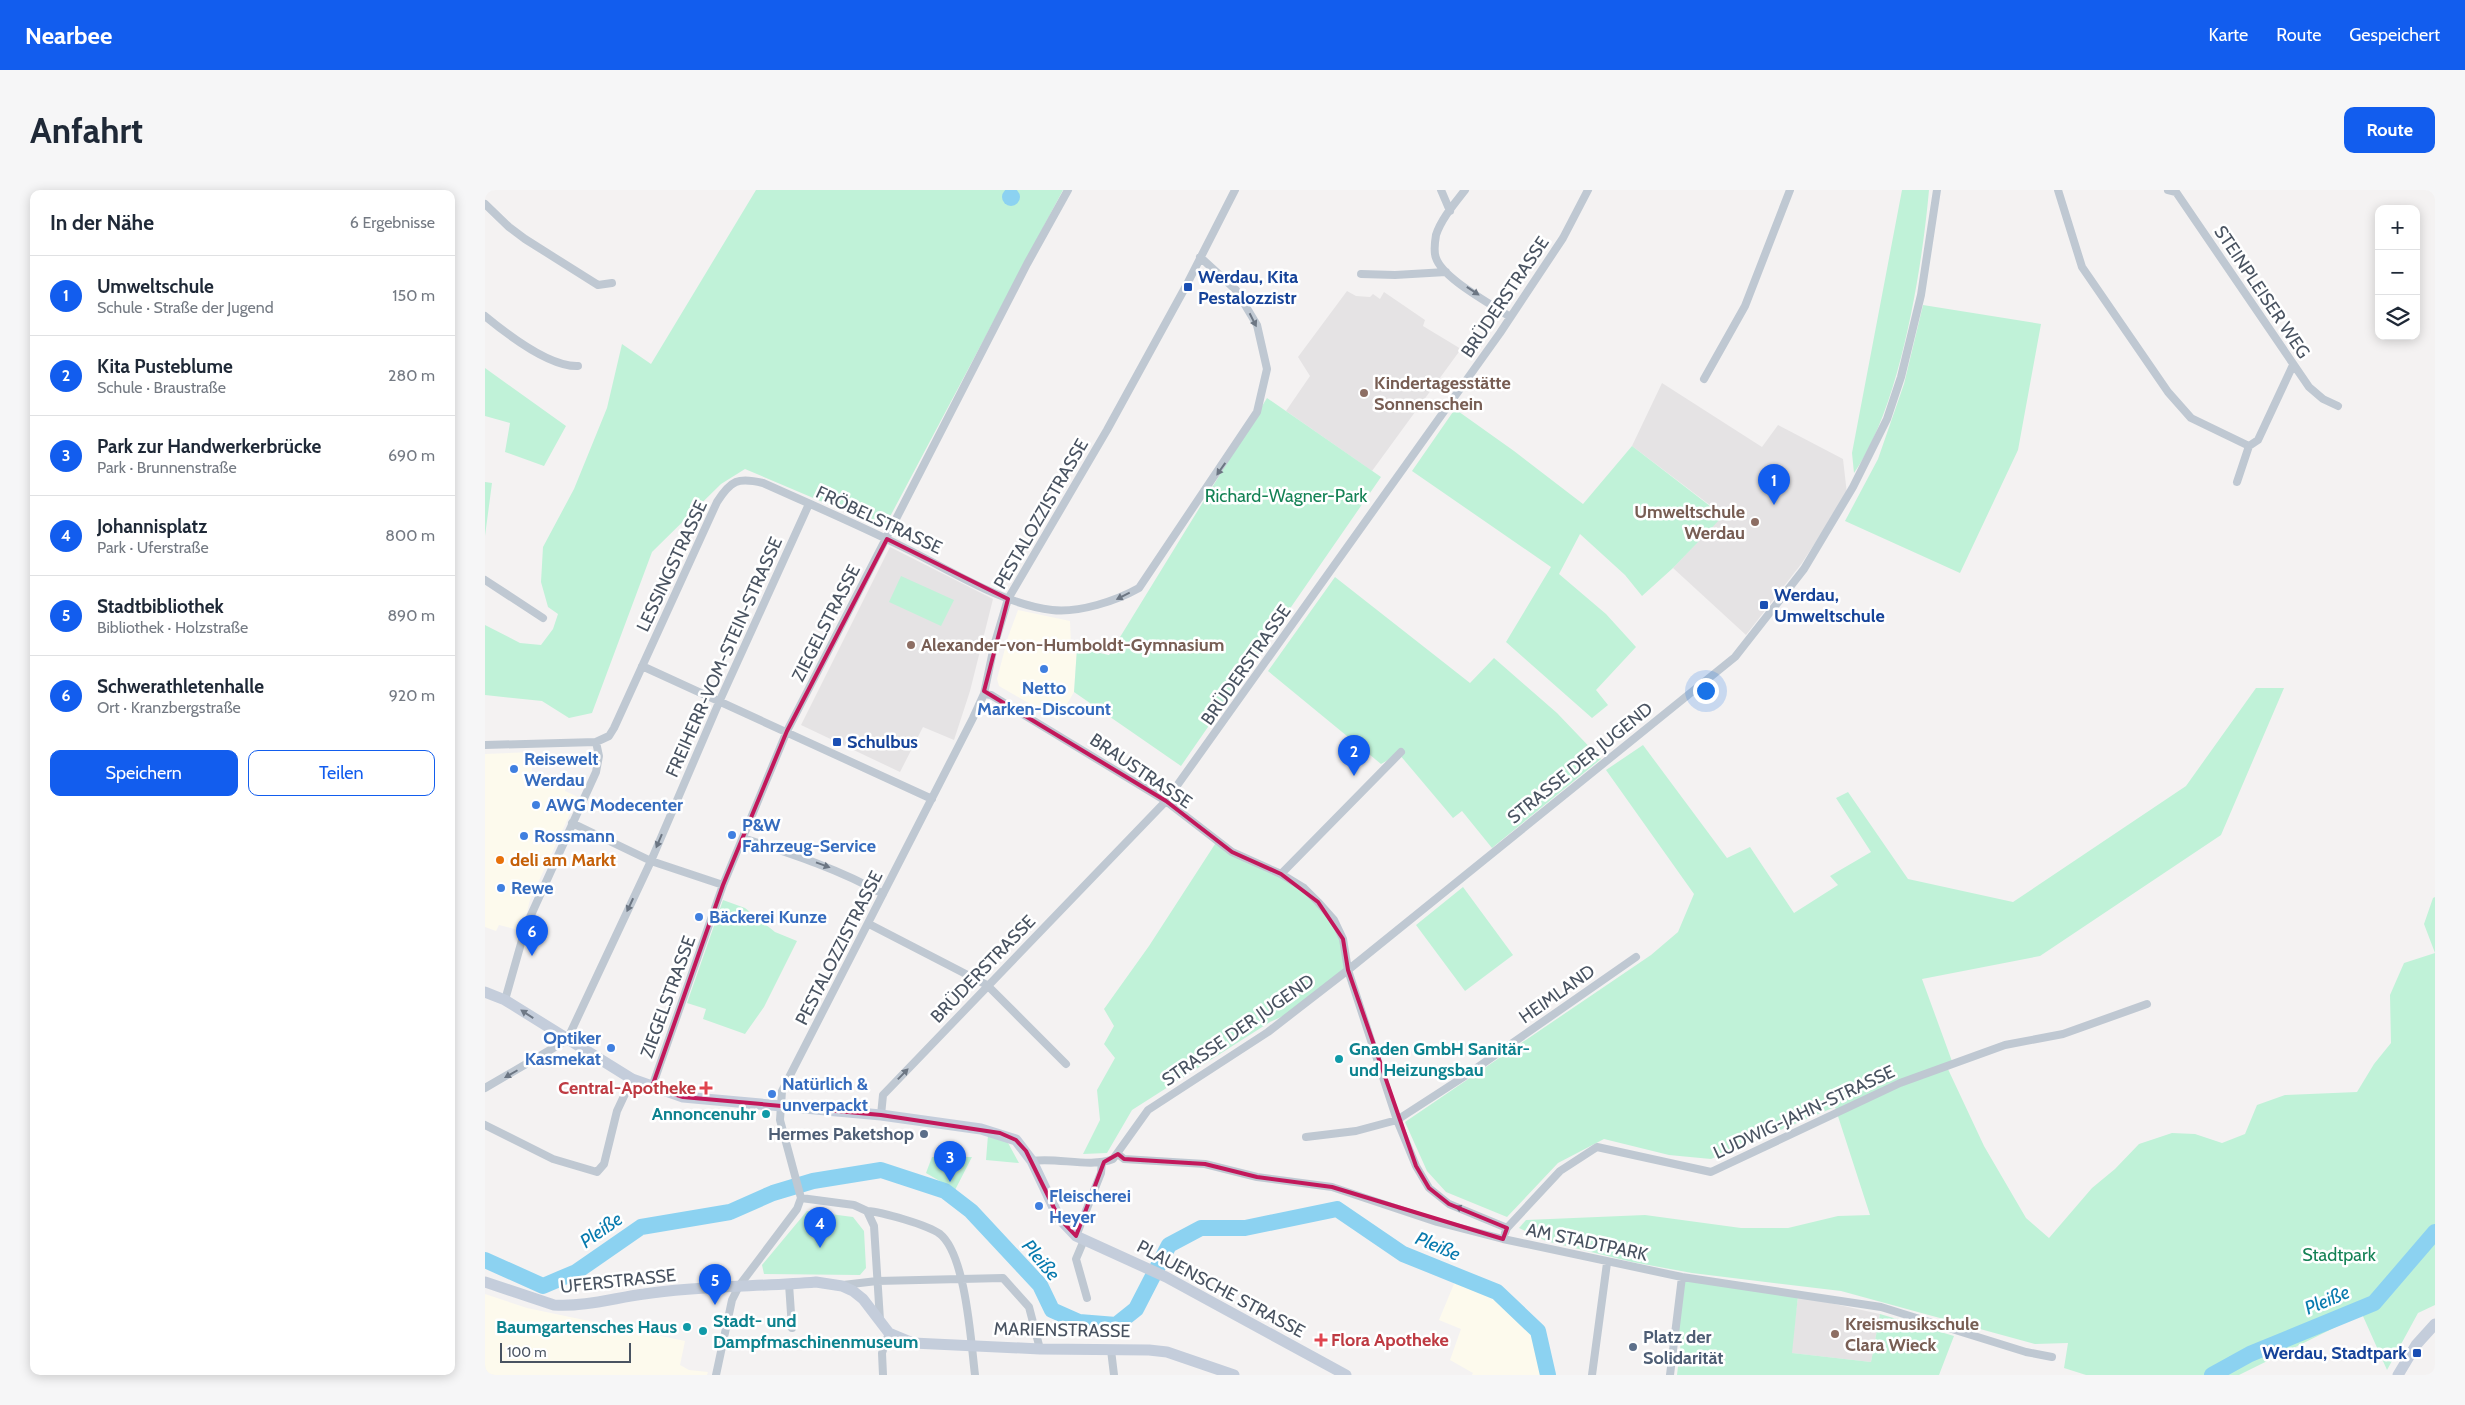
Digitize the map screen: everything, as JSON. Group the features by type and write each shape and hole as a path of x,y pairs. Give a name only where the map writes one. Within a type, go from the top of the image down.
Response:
{"street":[{"name":"ZIEGELSTRASSE","path":"651,1087 723,885 787,731 1027,264 1068,190"},
{"name":"PESTALOZZISTRASSE","path":"780,1105 782,1091 953,759 983,694 1008,598 1107,430 1235,190"},
{"path":"1441,190 1450,211"},
{"path":"1465,190 1436,235 1435,258 1445,272 1510,317"},
{"name":"BRÜDERSTRASSE","path":"881,1115 883,1094 1167,801 1510,317 1563,238 1588,190"},
{"path":"1704,379 1745,306 1790,190"},
{"name":"STRASSE DER JUGEND","path":"1118,1154 1139,1119 1147,1110 1268,1032 1348,970 1735,657 1804,569 1853,487 1887,419 1901,377 1921,295 1937,190"},
{"path":"2058,190 2082,267 2169,392 2191,418 2249,446"},
{"name":"STEINPLEISER WEG","path":"2168,190 2176,192 2309,387 2323,399 2338,406"},
{"path":"485,204 509,227 598,285 612,283"},
{"name":"FRÖBELSTRASSE","path":"733,482 746,479 763,483 887,539 1008,598 1053,610 1088,607 1118,600 1139,588 1257,412 1267,370 1257,325 1236,290 1200,257"},
{"path":"1361,274 1395,275 1445,272"},
{"path":"485,316 520,342 557,363 565,367 578,366"},
{"path":"2237,482 2249,446 2258,440 2293,365"},
{"name":"LESSINGSTRASSE","path":"596,742 609,736 614,728 717,502 726,488 733,482"},
{"name":"FREIHERR-VOM-STEIN-STRASSE","path":"567,1040 651,861 720,700 809,504"},
{"path":"485,580 543,618"},
{"path":"642,666 720,700 932,799"},
{"name":"BRAUSTRASSE","path":"983,694 998,699 1167,801 1191,823 1231,852 1281,874 1304,888 1334,920 1343,939 1348,970 1397,1120 1416,1166 1429,1188 1449,1204 1507,1228"},
{"path":"485,745 596,742 599,756 595,772 526,926 505,1000"},
{"path":"1281,874 1401,752"},
{"path":"573,823 651,861 723,885"},
{"path":"743,838 823,865 854,878 883,894"},
{"path":"869,924 987,985 1066,1064"},
{"name":"HEIMLAND","path":"1306,1137 1356,1131 1397,1120 1465,1076 1636,957"},
{"name":"PLAUENSCHE STRASSE","path":"485,992 505,1000 632,1079 683,1097 881,1115 1000,1133 1016,1140 1032,1161 1059,1218 1080,1238 1166,1277 1340,1374"},
{"name":"LUDWIG-JAHN-STRASSE","path":"1503,1239 1507,1228 1560,1171 1597,1147 1711,1172 1900,1083 2005,1046 2063,1034 2147,1004"},
{"path":"485,1088 567,1040"},
{"path":"485,1125 553,1159 597,1172 604,1164 617,1111 632,1079"},
{"path":"717,1375 731,1300 739,1286 797,1209 801,1196 780,1120 780,1105"},
{"path":"1032,1161 1044,1159 1102,1162 1113,1159 1118,1154"},
{"name":"AM STADTPARK","path":"1118,1154 1124,1159 1205,1164 1257,1177 1332,1187 1437,1222 1503,1239 1607,1263 1683,1277 1881,1307 2026,1352 2052,1357"},
{"path":"1087,1298 1076,1259 1080,1238 1101,1173 1102,1162"},
{"path":"801,1196 854,1205 867,1211 884,1212 940,1234 952,1250 962,1279 975,1375"},
{"path":"867,1211 874,1226 880,1320"},
{"path":"1592,1375 1607,1263"},
{"path":"1670,1375 1683,1277"},
{"path":"842,1286 877,1281 1003,1278 1029,1307 1040,1349"},
{"name":"UFERSTRASSE","path":"485,1282 562,1306 607,1302 645,1294 816,1282 842,1286 853,1291 863,1299 889,1332"},
{"path":"789,1284 792,1328"},
{"path":"2398,1375 2416,1345 2435,1324"},
{"path":"883,1375 882,1353 889,1332"},
{"name":"MARIENSTRASSE","path":"889,1332 913,1344 1167,1352 1234,1375"},
{"path":"1111,1350 1114,1375"}],"highlighted area":[{"path":"887,539 1008,599 984,691 1166,801 1232,852 1281,874 1318,902 1343,939 1348,970 1416,1166 1429,1188 1449,1204 1507,1228 1503,1239 1332,1187 1257,1177 1205,1164 1124,1159 1118,1154 1104,1162 1076,1236 1059,1218 1026,1151 1016,1140 1000,1133 881,1115 683,1097 652,1087 723,885 787,731"}],"shaded area":[{"name":"Kindertagesstätte Sonnenschein","path":"1347,291 1356,296 1370,297 1373,294 1380,299 1384,292 1425,320 1423,326 1461,349 1372,471 1286,411 1310,376 1298,357"},
{"path":"1662,383 1762,447 1778,425 1843,459 1847,494 1802,563 1746,635 1673,568 1723,515 1632,446"},
{"name":"Alexander-von-Humboldt-Gymnasium","path":"890,547 993,599 970,691 954,740 923,727 900,772 801,725"},
{"path":"1018,610 1070,621 1071,645 1077,648 1074,692 1058,720 999,686 997,679 1008,637"},
{"path":"532,752 532,772 567,783 565,791 578,797 530,900 522,931 499,925 496,931 485,927 485,754"},
{"path":"1456,1279 1495,1296 1517,1317 1528,1330 1537,1346 1545,1375 1472,1375 1473,1373 1450,1360 1461,1329 1439,1320"},
{"path":"485,1294 527,1308 685,1341 680,1365 689,1370 708,1372 707,1375 485,1375"},
{"name":"Kreismusikschule Clara Wieck","path":"1798,1296 1880,1314 1871,1362 1791,1353"}],"green space":[{"path":"756,190 1063,190 884,528 745,469 721,484 652,552 592,713 569,718 542,701 485,695 485,625 520,643 541,645 553,629 558,614 548,607 541,582 543,547 574,489 607,408 622,344 651,364"},
{"path":"1902,190 1929,190 1921,258 1906,337 1896,376 1870,445 1854,473 1852,453"},
{"path":"1923,305 2041,324 2018,450 1960,573 1845,521 1878,459 1904,384"},
{"path":"485,368 566,426 544,466 505,452 510,423 485,416"},
{"name":"Richard-Wagner-Park","path":"1267,398 1381,477 1181,766 1074,692 1077,648 1109,655"},
{"path":"1455,409 1583,504 1632,446 1723,516 1673,568 1642,596 1625,575 1580,534 1559,574 1606,614 1636,647 1596,690 1608,705 1592,718 1506,642 1551,567 1412,471"},
{"path":"485,482 492,483 485,536"},
{"path":"901,576 954,600 941,626 889,602"},
{"path":"1335,577 1470,683 1494,658 1557,713 1601,759 1492,848 1462,811 1453,818 1399,754 1381,764 1268,671"},
{"name":"Stadtpark","path":"2256,688 2284,688 2221,835 2040,956 1922,979 1953,1064 1947,1067 1984,1146 2026,1218 2049,1238 2092,1188 2115,1169 2139,1144 2172,1133 2195,1134 2222,1143 2245,1134 2257,1105 2285,1095 2357,1092 2374,1064 2391,1043 2390,995 2404,963 2435,953 2435,1305 2418,1313 2387,1370 2362,1314 2239,1375 2086,1375 2064,1368 2068,1343 2035,1344 1841,1291 1692,1273 1632,1262 1546,1241 1519,1228 1526,1220 1645,1215 1741,1228 1788,1228 1838,1216 1870,1215 1835,1107 1711,1159 1669,1155 1604,1139 1558,1163 1507,1217 1446,1192 1427,1171 1405,1122 1651,955 1678,932 1694,894 1606,770 1643,745 1727,858 1750,847 1794,913 1838,885 1830,876 1871,852 1836,798 1848,792 1908,879 2013,902 2186,786"},
{"path":"1217,841 1304,888 1334,920 1348,970 1296,1010 1270,1022 1132,1110 1107,1153 1083,1154 1100,1120 1097,1090 1115,1058 1104,1044 1114,1026 1104,1009 1149,946"},
{"path":"1463,887 1513,955 1465,991 1416,925"},
{"path":"2435,897 2435,953 2424,924"},
{"path":"723,900 745,908 775,932 797,941 764,1007 745,1034 703,1019 706,1009 687,1003"},
{"path":"988,1135 1007,1141 1019,1163 986,1160"},
{"path":"932,1157 972,1157 955,1190 926,1173"},
{"path":"807,1211 853,1217 864,1231 866,1268 860,1275 764,1274 762,1265"},
{"path":"1682,1277 1798,1296 1792,1353 1871,1362 1880,1314 1954,1336 1939,1375 1677,1375 1681,1341 1675,1340"}],"water":[{"path":"1011,188 1017,191 1020,197 1017,203 1011,206 1005,203 1002,197 1005,191"}],"waterway":[{"name":"Pleiße","path":"485,1260 543,1286 576,1272 641,1227 730,1212 773,1193 813,1181 881,1170 945,1191 971,1211 1040,1285 1052,1310 1079,1322 1116,1325 1136,1309 1169,1245 1201,1228 1245,1228 1337,1209 1403,1254 1497,1292 1538,1331 1548,1375"},
{"name":"Pleiße","path":"2212,1375 2250,1354 2374,1303 2435,1232"}],"place":[{"name":"Werdau, Kita Pestalozzistr","path":"1188,287"},
{"name":"Kindertagesstätte Sonnenschein","path":"1364,393"},
{"name":"Umweltschule","path":"1774,505"},
{"name":"Umweltschule Werdau","path":"1755,522"},
{"name":"Werdau, Umweltschule","path":"1764,605"},
{"name":"Alexander-von-Humboldt-Gymnasium","path":"911,645"},
{"name":"Netto Marken-Discount","path":"1044,669"},
{"name":"Schulbus","path":"837,742"},
{"name":"Reisewelt Werdau","path":"514,769"},
{"name":"Kita Pusteblume","path":"1354,776"},
{"name":"AWG Modecenter","path":"536,805"},
{"name":"P&W Fahrzeug-Service","path":"732,835"},
{"name":"Rossmann","path":"524,836"},
{"name":"deli am Markt","path":"500,860"},
{"name":"Rewe","path":"501,888"},
{"name":"Bäckerei Kunze","path":"699,917"},
{"name":"Schwerathletenhalle","path":"532,956"},
{"name":"Optiker Kasmekat","path":"611,1048"},
{"name":"Gnaden GmbH Sanitär- und Heizungsbau","path":"1339,1059"},
{"name":"Central-Apotheke","path":"706,1088"},
{"name":"Natürlich & unverpackt","path":"772,1094"},
{"name":"Annoncenuhr","path":"766,1114"},
{"name":"Hermes Paketshop","path":"924,1134"},
{"name":"Park zur Handwerkerbrücke","path":"950,1182"},
{"name":"Fleischerei Heyer","path":"1039,1206"},
{"name":"Johannisplatz","path":"820,1248"},
{"name":"Stadtbibliothek","path":"715,1305"},
{"name":"Baumgartensches Haus","path":"687,1327"},
{"name":"Stadt- und Dampfmaschinenmuseum","path":"703,1331"},
{"name":"Kreismusikschule Clara Wieck","path":"1835,1334"},
{"name":"Flora Apotheke","path":"1321,1340"},
{"name":"Platz der Solidarität","path":"1633,1347"},
{"name":"Werdau, Stadtpark","path":"2417,1353"}]}
